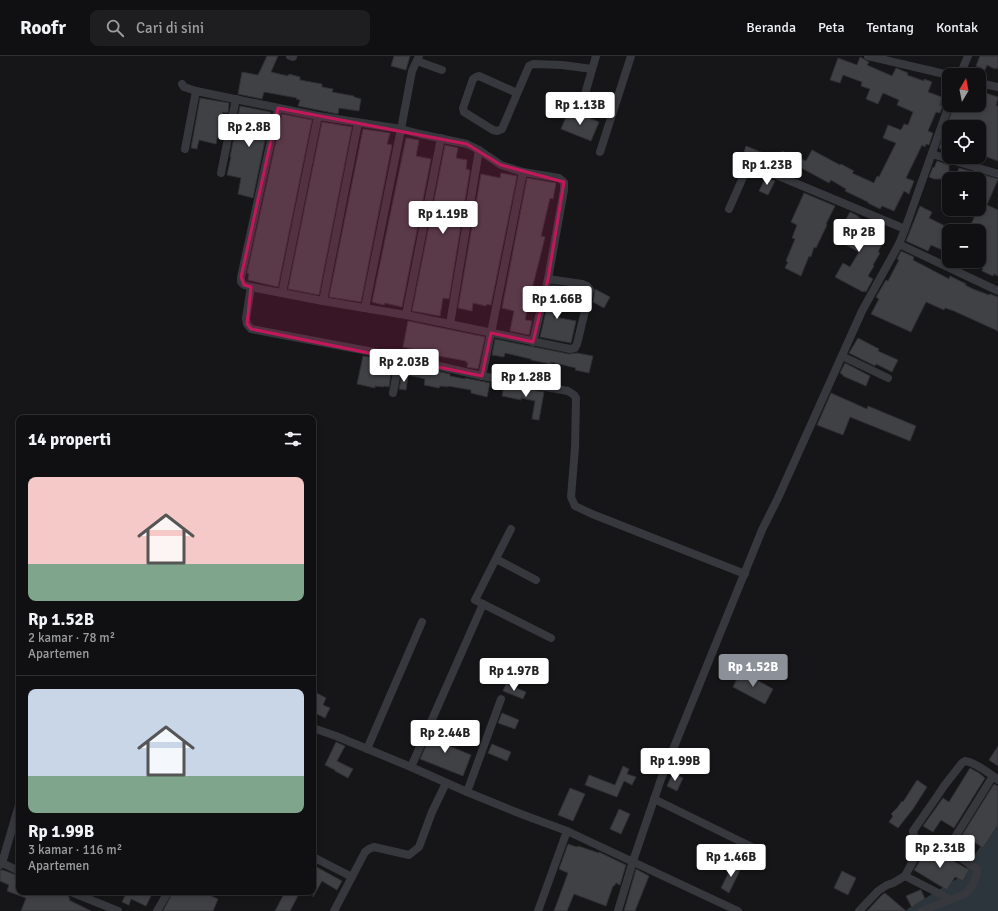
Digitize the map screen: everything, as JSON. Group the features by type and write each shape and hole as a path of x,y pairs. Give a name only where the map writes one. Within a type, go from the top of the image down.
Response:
{"street":[{"path":"581,108 596,56"},
{"path":"600,152 631,56"},
{"path":"868,56 942,73"},
{"path":"963,68 968,56"},
{"path":"365,308 412,71 418,58 442,70"},
{"path":"517,94 479,76 476,77 473,79 463,108 464,112 497,131 502,129 517,94 529,66 533,64 562,65 592,69"},
{"path":"182,84 184,87 196,91 318,116 401,129 467,144 501,164 523,172 559,178 564,182 564,190 548,279 533,342"},
{"path":"986,84 998,87"},
{"path":"185,149 196,91"},
{"path":"221,173 236,99"},
{"path":"278,108 241,277 241,282 244,285 323,301 406,315 533,342 570,349 575,348 590,290 587,286 582,284 548,279"},
{"path":"618,911 633,861 661,779 762,530 862,311 899,244 947,112"},
{"path":"282,293 318,116"},
{"path":"323,301 358,123"},
{"path":"406,315 441,138"},
{"path":"450,324 479,150"},
{"path":"932,154 998,174"},
{"path":"729,209 748,166 752,165 905,229"},
{"path":"482,376 492,334 523,172"},
{"path":"899,244 998,291"},
{"path":"251,287 246,318 247,324 251,329 400,357 482,376 568,391 576,398 575,448 571,497 575,506 745,574"},
{"path":"842,356 888,378"},
{"path":"393,393 400,357"},
{"path":"511,529 475,600 551,638"},
{"path":"496,559 536,580"},
{"path":"411,767 483,604"},
{"path":"367,749 422,622"},
{"path":"467,792 501,699"},
{"path":"316,729 411,767 521,814 567,831 738,911"},
{"path":"923,845 914,836 913,831 962,763 965,761 970,762 996,778 947,850"},
{"path":"334,911 368,849 374,847 409,855 414,852 446,783"},
{"path":"654,799 756,849"},
{"path":"16,815 1,864 16,870"},
{"path":"538,911 567,831"},
{"path":"859,911 878,891 905,876 921,846 923,845 926,844 947,850 976,869 976,878 972,886 965,894 922,911"},
{"path":"316,859 352,877"},
{"path":"905,876 950,899"},
{"path":"79,895 118,911"},
{"path":"157,911 166,895"}],"highlighted area":[{"path":"278,108 467,144 501,165 564,182 548,279 533,342 491,333 482,376 251,329 247,324 251,287 244,285 241,277"}],"shaded area":[{"path":"998,824 998,911 906,911 960,877 986,838"}],"building":[{"path":"267,56 278,56 271,72 300,77 300,80 322,84 322,87 333,89 332,92 354,96 361,99 359,111 339,108 338,114 298,106 300,100 296,99 297,98 264,92 262,99 238,94 242,72 258,75"},
{"path":"394,56 410,56 406,70 391,66"},
{"path":"980,56 998,56 998,69 987,65 986,68 976,66"},
{"path":"860,57 869,62 867,65 892,76 896,68 908,73 907,75 932,82 928,92 942,97 940,105 942,105 942,108 940,113 936,112 928,131 933,133 929,145 926,144 925,147 922,145 906,178 914,181 909,194 904,191 894,211 882,206 880,209 845,191 846,189 831,180 829,183 796,165 792,174 781,169 780,171 743,155 746,146 778,159 782,151 806,161 812,150 854,171 852,173 874,183 877,176 879,177 896,143 883,138 888,125 901,130 904,124 908,125 913,112 897,105 899,100 883,93 878,104 866,99 870,89 861,86 862,82 843,75 840,83 830,80 838,58 857,65"},
{"path":"986,93 998,97 996,106 998,106 998,161 986,157 986,120 949,120 952,112 986,112"},
{"path":"200,98 229,103 228,113 223,112 216,144 199,140 197,149 191,148"},
{"path":"240,106 271,112 253,198 238,194 241,178 227,175"},
{"path":"569,110 599,122 591,141 561,129"},
{"path":"282,114 312,120 278,287 248,280 249,274 247,273"},
{"path":"322,122 352,127 319,295 288,289"},
{"path":"363,129 390,133 387,144 392,145 361,302 329,297"},
{"path":"406,138 419,140 416,156 431,159 402,307 372,302"},
{"path":"942,139 942,149 939,148"},
{"path":"445,145 458,148 456,158 467,160 466,169 470,170 449,299 443,298 440,316 412,311"},
{"path":"937,161 942,164 949,165 949,172 942,172 942,179 934,179 929,177 933,167 934,168"},
{"path":"959,168 973,172 958,172"},
{"path":"501,173 517,176 491,305 487,304 486,306 473,303 472,311 458,308 481,174 500,178"},
{"path":"986,176 998,179 987,205 998,210 998,276 994,274 993,276 982,271 983,268 986,268 986,224 971,224 975,216 986,216"},
{"path":"766,177 775,181 768,195 759,191"},
{"path":"527,178 556,183 553,199 550,198 541,236 545,237 525,320 532,321 529,335 510,331 514,311 502,308"},
{"path":"804,193 835,206 816,248 814,247 811,257 809,256 801,276 785,268 788,262 786,261 795,239 792,238 797,225 791,222"},
{"path":"920,206 932,212 929,218 942,224 942,250 931,245 928,251 906,241"},
{"path":"850,212 865,221 862,227 884,240 878,252 880,253 868,276 873,279 866,292 863,292 835,277 843,263 850,267 859,252 835,239"},
{"path":"901,251 914,257 913,260 949,279 950,276 973,289 998,297 998,331 954,311 945,308 944,310 926,302 911,332 871,314 879,299 876,297 886,280 888,281 899,260 897,259"},
{"path":"552,285 565,287 564,293 559,292 554,317 576,321 571,343 540,337"},
{"path":"595,289 610,297 604,308 593,302"},
{"path":"408,321 485,337 478,369 467,367 468,363 466,361 428,354 428,358 412,354 413,349 403,347"},
{"path":"858,338 879,349 878,351 898,360 892,372 876,364 875,366 849,353"},
{"path":"495,339 569,354 577,353 593,356 589,373 551,362 551,364 505,353 504,357 492,355"},
{"path":"363,356 392,361 389,387 375,386 375,388 357,384"},
{"path":"845,363 870,376 866,386 843,376 840,373"},
{"path":"410,365 450,374 450,376 490,383 487,397 471,393 471,390 448,386 440,386 439,388 424,385 425,379 408,375"},
{"path":"402,375 408,376 406,390 399,389"},
{"path":"504,385 544,392 539,420 532,419 535,401 502,396"},
{"path":"831,393 867,409 868,406 916,426 910,441 850,417 843,435 817,425"},
{"path":"741,671 773,689 765,704 733,687"},
{"path":"506,684 526,692 523,699 503,691"},
{"path":"316,693 326,698 323,705 330,708 325,718 316,714"},
{"path":"502,713 519,720 515,729 498,723"},
{"path":"434,728 451,734 447,745 471,755 463,776 420,759"},
{"path":"336,742 345,746 337,761 353,769 348,778 325,765"},
{"path":"492,744 511,752 507,761 488,753"},
{"path":"998,746 998,766 989,760"},
{"path":"623,766 629,769 627,774 636,777 632,785 624,781 617,797 585,785 589,775 615,785"},
{"path":"970,768 985,778 954,828 941,820 933,832 923,826 943,798 949,802"},
{"path":"673,773 683,778 677,791 667,786"},
{"path":"917,780 927,787 913,809 898,828 889,822 893,816 891,814 902,801 903,802"},
{"path":"994,784 998,786 998,825 983,848 970,839 961,852 954,848"},
{"path":"570,788 585,794 573,821 558,815"},
{"path":"619,809 630,814 621,834 610,829"},
{"path":"568,844 599,852 626,865 620,885 616,883 613,886 606,906 574,894 567,911 554,911 568,873 559,869"},
{"path":"927,850 947,857 969,870 963,881 955,877 947,890 914,870"},
{"path":"733,864 741,868 729,893 721,888"},
{"path":"316,867 342,881 337,890 322,881 316,892"},
{"path":"636,869 649,876 635,911 624,911"},
{"path":"0,870 16,875 16,894 7,891 9,885 0,881"},
{"path":"842,871 856,878 848,895 834,888"},
{"path":"920,890 925,899 912,908 906,896"},
{"path":"885,893 906,911 867,911"},
{"path":"18,895 66,895 70,898 69,900 91,911 21,911 26,898"},
{"path":"123,895 152,895 146,906 131,899 129,905 122,902 125,896"},
{"path":"171,895 209,895 218,899 213,911 163,911"},
{"path":"283,895 298,895 290,911 275,911"}]}
